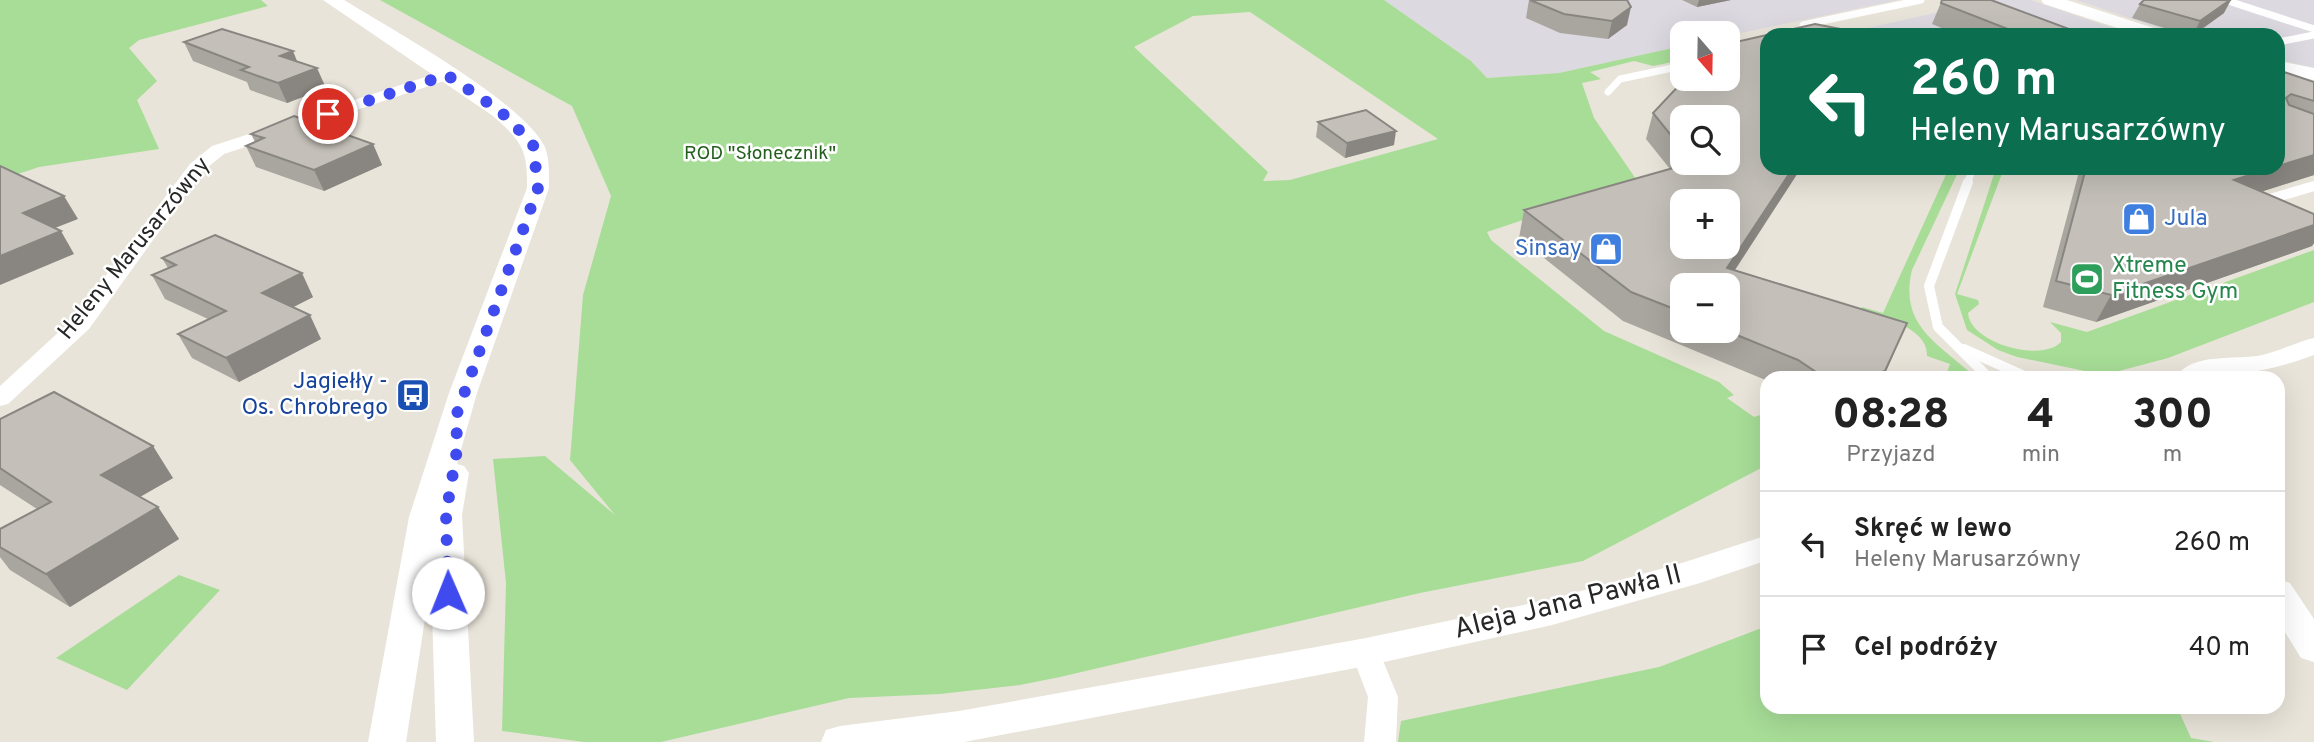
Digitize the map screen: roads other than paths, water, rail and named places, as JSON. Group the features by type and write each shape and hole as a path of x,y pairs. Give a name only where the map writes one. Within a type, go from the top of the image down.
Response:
{"street":[{"path":"332,0 500,111 533,144 538,188 455,419 425,517 387,742"},
{"path":"2050,0 2136,28"},
{"path":"2285,68 2314,74"},
{"name":"Heleny Marusarzówny","path":"0,399 81,324 196,167 218,150 447,75"},
{"path":"2206,371 2221,365 2258,371 2314,346"},
{"path":"455,419 458,444 446,514 455,742"},
{"name":"Aleja Jana Pawła II","path":"840,742 959,727 1366,652 1552,612 1688,574 1760,550"},
{"path":"2285,603 2314,648"},
{"path":"1366,652 1383,697 1380,742"},
{"name":"Aleja Jana Pawła II","path":"910,742 959,727"}],"lane":[{"path":"1803,28 1803,25 1922,0"},
{"path":"2225,0 2314,29"},
{"path":"2285,41 2314,35"},
{"path":"1608,92 1620,79 1670,69"},
{"path":"1970,175 1929,286 1938,327 1982,371"},
{"path":"2253,204 2314,186"},
{"path":"1958,347 2013,371"}],"place":[{"name":"Jula","path":"2139,219"},
{"name":"Sinsay","path":"1606,249"},
{"name":"Xtreme Fitness Gym","path":"2087,279"},
{"name":"Jagiełły - Os. Chrobrego","path":"413,395"}],"park label":[{"name":"ROD \"Słonecznik\"","path":"760,154"}]}
